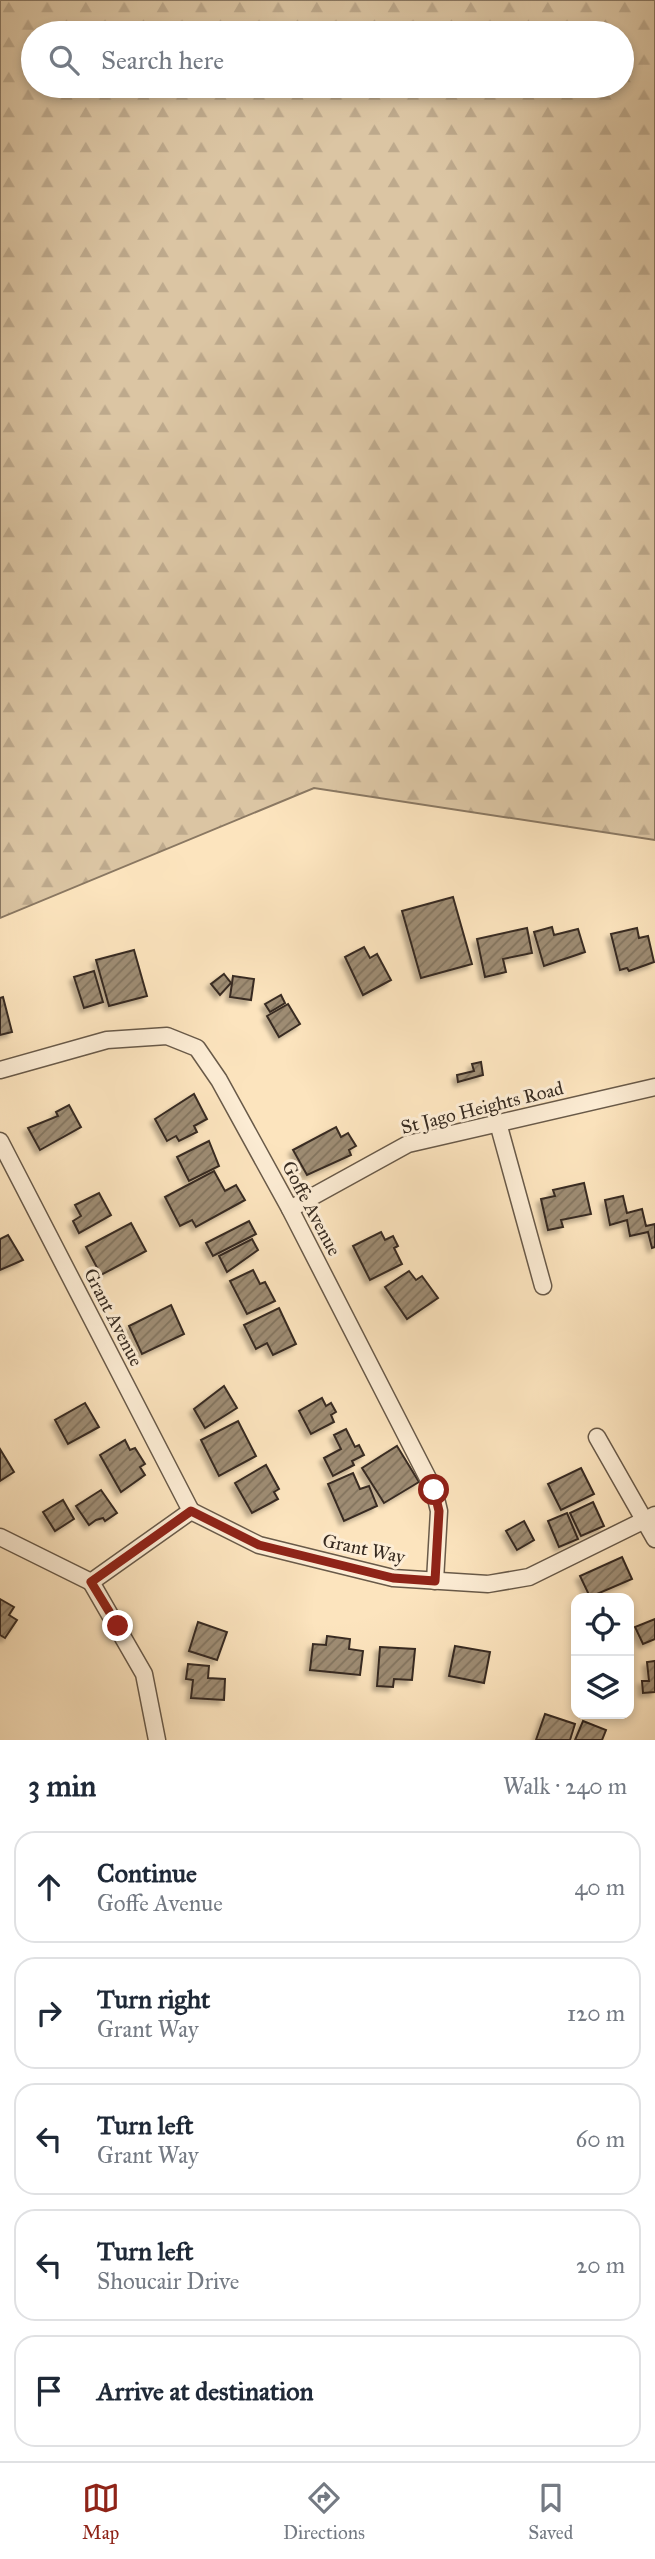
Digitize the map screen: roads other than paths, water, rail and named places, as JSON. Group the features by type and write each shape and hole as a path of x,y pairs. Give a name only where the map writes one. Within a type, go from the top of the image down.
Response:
{"street":[{"name":"Goffe Avenue","path":"0,1070 107,1040 167,1036 197,1048 207,1060 290,1209 434,1490 439,1511 435,1581"},
{"name":"St Jago Heights Road","path":"290,1209 408,1144 655,1087"},
{"path":"498,1123 543,1286"},
{"name":"Grant Avenue","path":"0,1141 191,1511"},
{"path":"597,1437 650,1517 655,1539"},
{"path":"91,1582 191,1511"},
{"name":"Grant Way","path":"191,1511 259,1545 393,1578 488,1584 529,1577 650,1517"},
{"path":"0,1537 91,1582 144,1674 157,1740"}]}
